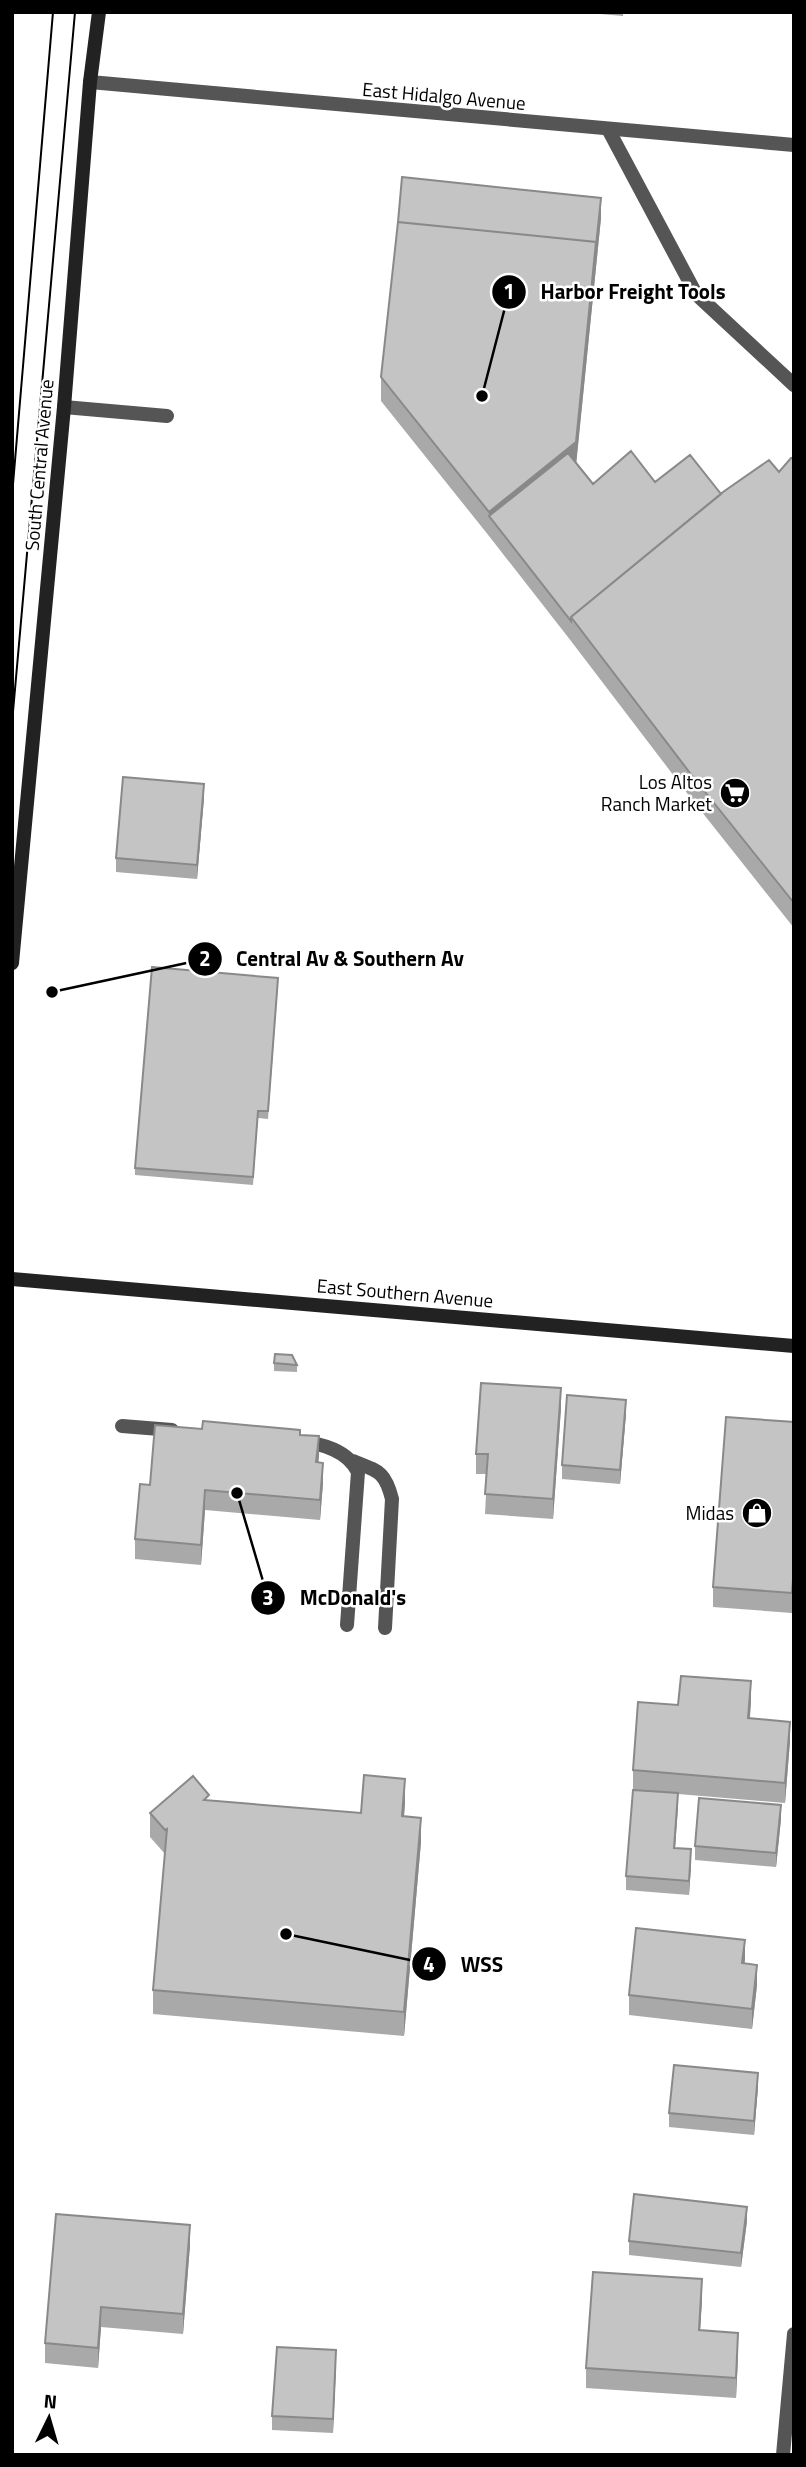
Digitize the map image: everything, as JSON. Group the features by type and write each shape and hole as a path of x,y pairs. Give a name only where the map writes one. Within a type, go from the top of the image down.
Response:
{"main road":[{"name":"South Central Avenue","path":"12,964 64,407 90,82 99,12"},
{"name":"East Southern Avenue","path":"12,1279 794,1346"}],"street":[{"name":"East Hidalgo Avenue","path":"90,82 794,145"},
{"path":"608,129 696,294 794,385"},
{"path":"64,407 167,416"},
{"path":"122,1426 186,1432"},
{"path":"280,1440 320,1443 387,1479 392,1499 385,1628"},
{"path":"347,1625 358,1481 358,1472 353,1461"},
{"path":"783,2455 794,2334"}],"building":[{"path":"402,177 601,198 596,246 596,242 398,222"},
{"path":"398,222 596,242 576,442 489,512 381,377"},
{"path":"631,451 655,482 690,455 721,494 571,617 571,621 489,516 568,453 593,484"},
{"path":"794,458 794,903 571,617 723,492 769,460 779,472"},
{"path":"123,777 204,784 197,865 116,858"},
{"path":"152,967 278,978 268,1111 258,1111 253,1177 135,1168"},
{"path":"275,1354 292,1355 297,1365 274,1363"},
{"path":"481,1383 561,1388 553,1499 485,1494 488,1454 476,1454"},
{"path":"567,1395 626,1400 620,1470 562,1465"},
{"name":"Midas","path":"726,1417 794,1422 792,1593 713,1587"},
{"path":"203,1421 300,1430 300,1435 319,1436 316,1462 323,1463 320,1500 205,1490 201,1545 135,1539 140,1484 150,1485 155,1425 202,1429"},
{"path":"681,1676 751,1681 748,1718 790,1722 785,1783 633,1770 638,1702 678,1705"},
{"path":"364,1775 405,1779 402,1816 421,1818 404,2012 153,1990 167,1829 150,1813 193,1776 209,1795 204,1800 361,1813"},
{"path":"633,1790 678,1793 674,1848 691,1849 689,1881 626,1876"},
{"path":"699,1798 781,1805 776,1853 695,1846"},
{"path":"636,1928 745,1940 742,1963 757,1965 752,2009 629,1995"},
{"path":"674,2065 758,2073 754,2121 669,2113"},
{"path":"634,2194 747,2207 741,2253 629,2241"},
{"path":"56,2214 190,2225 183,2314 101,2307 98,2348 45,2343"},
{"path":"593,2272 702,2279 699,2330 738,2333 736,2378 586,2368"},
{"path":"277,2347 336,2350 333,2419 272,2416"}],"tram line":[{"path":"12,496 53,12"},
{"path":"12,723 75,12"}],"place":[{"name":"Harbor Freight Tools","path":"482,396"},
{"name":"Los Altos Ranch Market","path":"735,793"},
{"name":"Central Av & Southern Av","path":"52,992"},
{"name":"McDonald's","path":"237,1493"},
{"name":"Midas","path":"757,1513"},
{"name":"WSS","path":"286,1934"}]}
